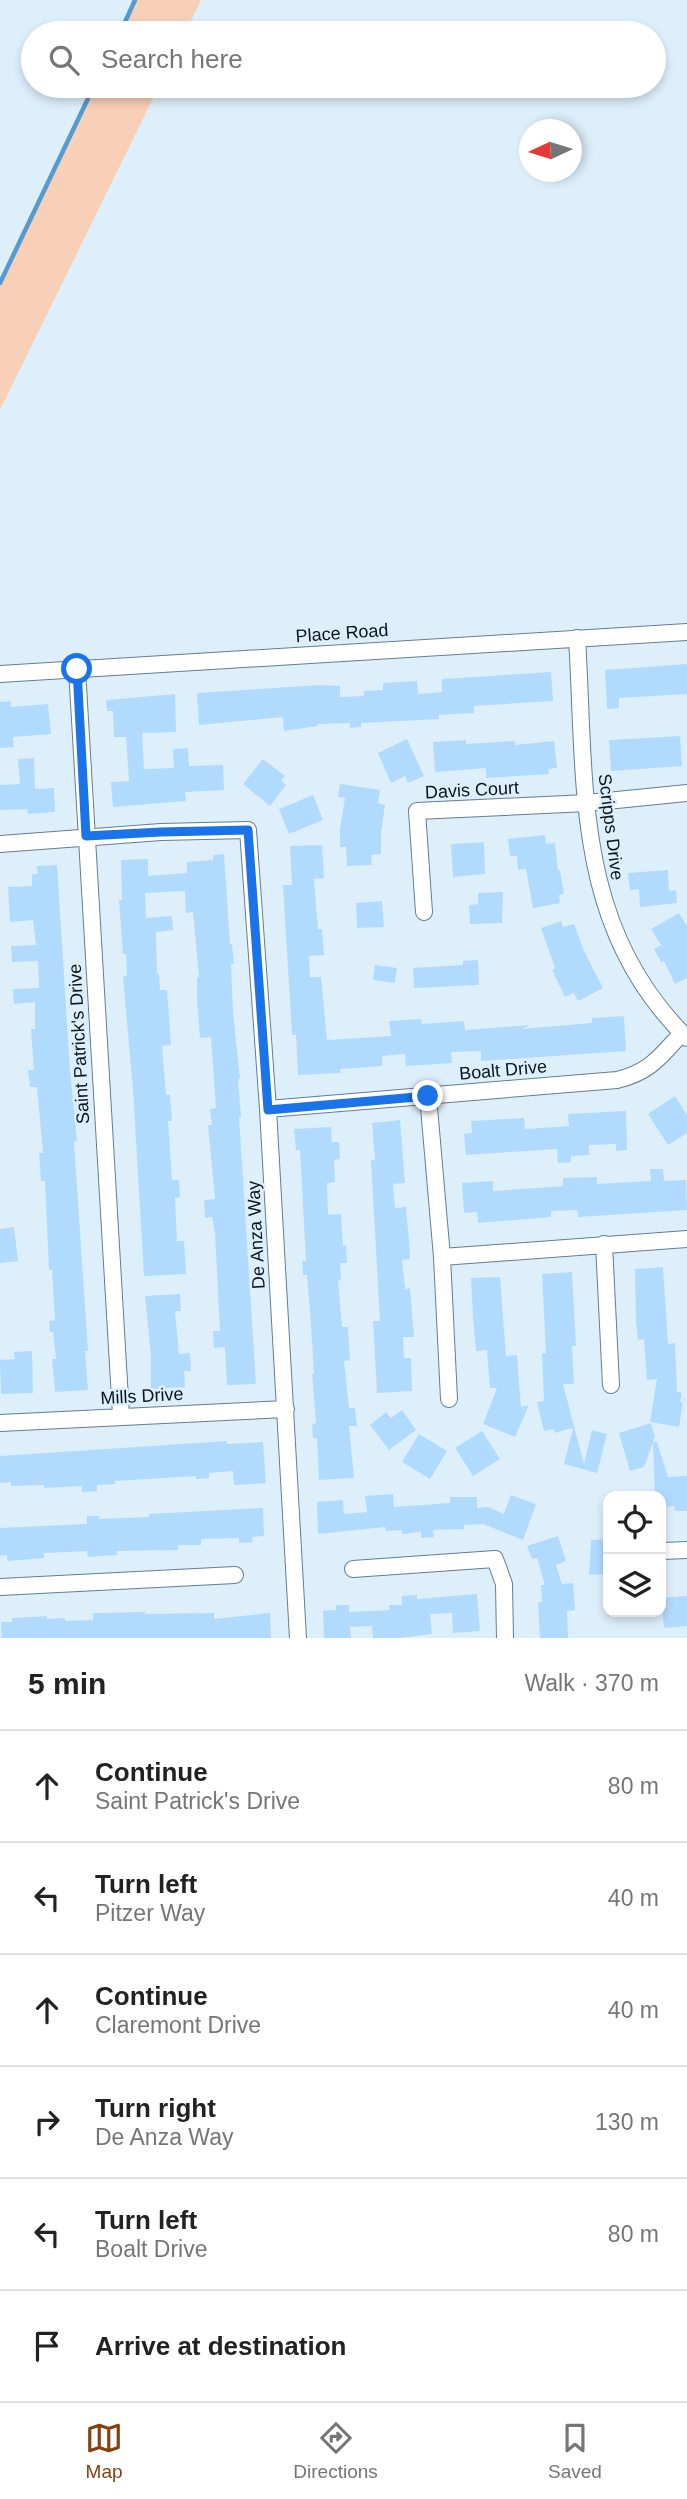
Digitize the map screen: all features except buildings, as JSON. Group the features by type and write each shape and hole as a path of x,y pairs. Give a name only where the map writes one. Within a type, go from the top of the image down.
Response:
{"street":[{"name":"Place Road","path":"0,674 687,632"},
{"name":"Scripps Drive","path":"577,638 587,803 595,870 611,924 639,977 685,1035"},
{"name":"Saint Patrick's Drive","path":"77,669 121,1416"},
{"path":"587,803 687,793"},
{"name":"Davis Court","path":"424,912 417,811 587,803"},
{"name":"De Anza Way","path":"86,836 248,830 268,1110 298,1638"},
{"path":"0,844 86,836"},
{"name":"Boalt Drive","path":"268,1110 618,1080 653,1066 685,1035"},
{"path":"428,1096 442,1257 449,1399"},
{"path":"442,1257 687,1239"},
{"path":"604,1244 611,1385"},
{"name":"Mills Drive","path":"0,1423 286,1409"},
{"path":"666,1551 687,1550"},
{"path":"353,1569 495,1559 503,1584 505,1638"},
{"path":"0,1587 235,1575"}],"shaded area":[{"path":"135,0 201,0 191,21 125,21"},
{"path":"88,98 153,98 0,410 0,286"}],"waterway":[{"path":"125,21 135,0"},
{"path":"0,283 88,98"}],"route":[{"path":"77,669 86,836 248,830 268,1110 428,1096"}]}
